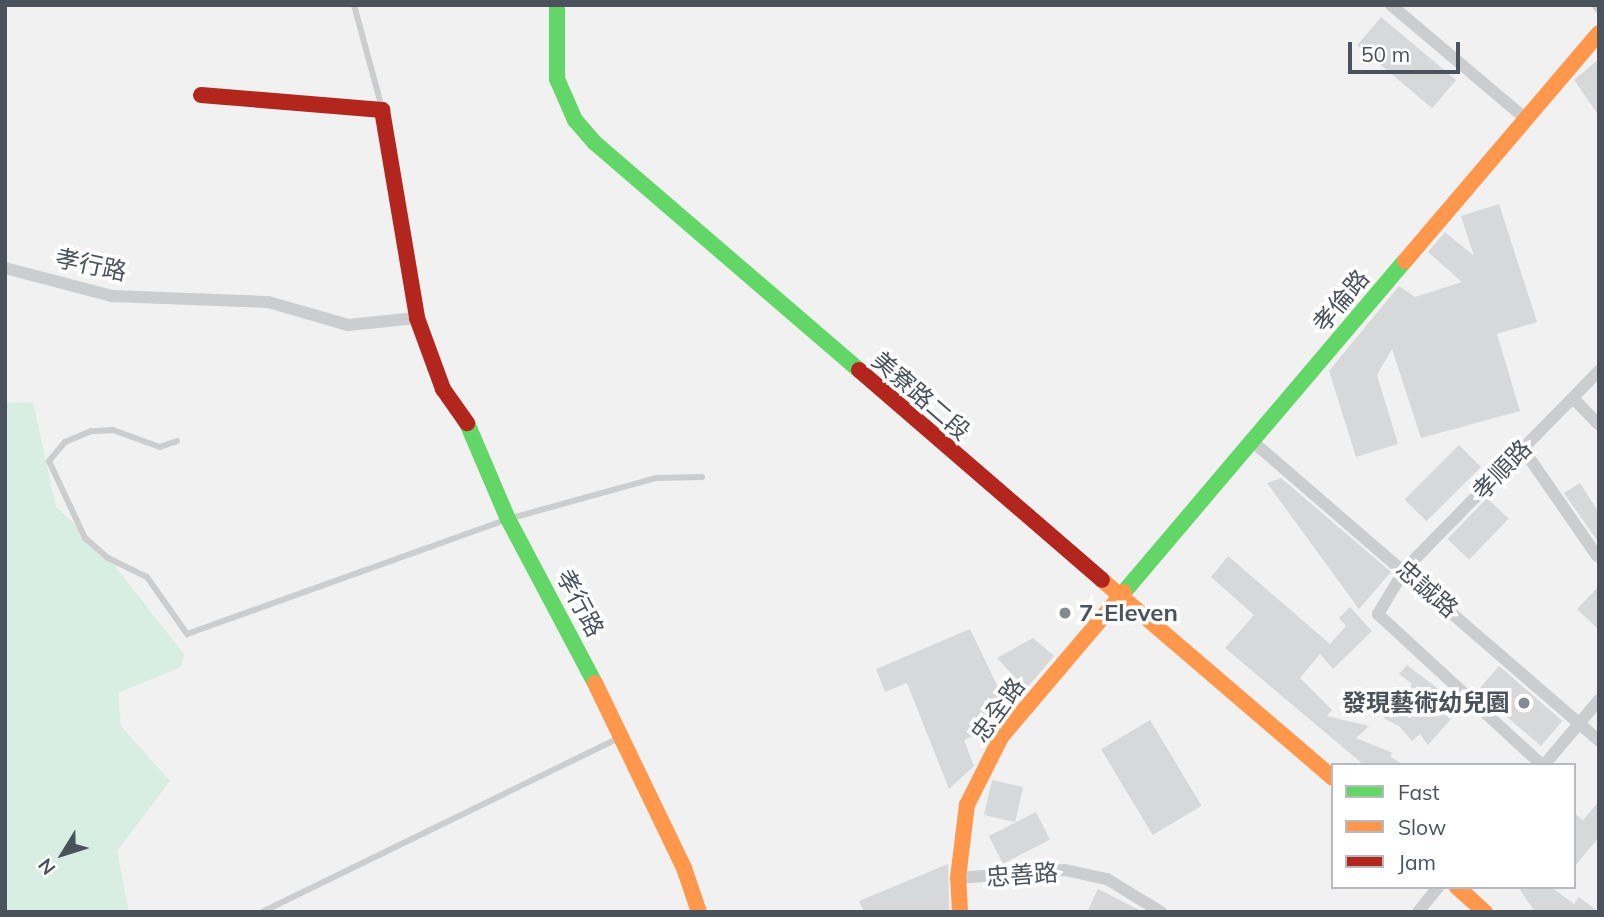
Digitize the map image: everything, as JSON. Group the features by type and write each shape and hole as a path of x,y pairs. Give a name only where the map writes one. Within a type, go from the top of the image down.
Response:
{"street":[{"name":"美寮路二段","path":"557,5 557,79 568,107 584,132 1117,597 1331,776"},
{"path":"1391,5 1526,119"},
{"name":"孝倫路","path":"1117,597 1599,33"},
{"path":"201,95 382,110"},
{"name":"孝行路","path":"382,110 417,318 443,389 469,425 508,519 566,621 684,869 699,912"},
{"name":"孝行路","path":"5,268 112,296 268,302 348,325 417,318"},
{"name":"孝順路","path":"1541,763 1378,614 1405,569 1599,371"},
{"path":"1573,398 1599,425"},
{"name":"忠誠路","path":"1252,441 1405,569 1599,741"},
{"path":"1524,449 1597,556"},
{"name":"忠全路","path":"960,912 958,878 967,805 1001,737 1117,597"},
{"path":"1545,763 1599,700"},
{"name":"忠善路","path":"958,878 1065,870 1107,879 1161,912"},
{"path":"1419,912 1436,889"},
{"path":"1459,889 1485,912"}],"lane":[{"path":"355,5 382,110"},
{"path":"177,440 160,447 113,430 91,431 65,442 49,461 85,538 108,558 146,577 187,634 508,519 656,478 702,477"},
{"path":"262,912 620,737"}],"green space":[{"path":"33,402 56,507 100,547 184,654 181,667 118,693 121,726 170,781 117,851 129,912 5,912 5,403"}],"building":[{"path":"1381,17 1456,80 1432,108 1357,45"},
{"path":"1599,59 1599,116 1574,80"},
{"path":"1499,204 1537,322 1497,334 1520,411 1421,438 1392,349 1377,375 1398,444 1356,457 1329,371 1399,286 1415,297 1462,282 1428,252 1445,232 1474,256 1461,216"},
{"path":"1459,445 1481,467 1426,521 1405,499"},
{"path":"1281,478 1391,572 1359,609 1267,483"},
{"path":"1580,483 1599,513 1599,543 1564,493"},
{"path":"1487,498 1509,519 1469,560 1447,539"},
{"path":"1228,556 1330,644 1346,626 1339,618 1350,607 1372,631 1333,669 1320,654 1300,678 1332,710 1327,716 1369,726 1356,738 1393,753 1390,756 1400,763 1362,763 1225,648 1254,615 1211,577"},
{"path":"1599,586 1599,630 1577,609"},
{"path":"970,629 1009,710 997,724 964,740 974,766 949,789 907,683 885,692 876,669"},
{"path":"1033,638 1054,656 1026,689 997,658"},
{"path":"1407,665 1445,694 1436,701 1452,718 1428,745 1420,734 1412,741 1399,726 1383,718 1412,684 1399,674"},
{"name":"發現藝術幼兒園","path":"1499,666 1562,721 1541,746 1477,691"},
{"path":"1150,720 1202,806 1153,835 1101,749"},
{"path":"992,780 1023,787 1015,822 984,815"},
{"path":"1599,801 1599,837 1576,865 1576,815 1583,820"},
{"path":"1036,812 1050,840 1003,864 989,836"},
{"path":"948,864 949,912 864,912 859,901"},
{"path":"1098,889 1143,912 1087,912"},
{"path":"1519,889 1554,889 1574,904 1579,897 1599,912 1535,912"}],"traffic: fast":[{"path":"557,5 557,79 575,120 595,143 859,370"},
{"path":"1124,592 1405,261"},
{"path":"467,423 508,519 595,683"}],"traffic: slow":[{"path":"1405,261 1599,33"},
{"path":"1102,580 1331,776"},
{"path":"960,912 958,878 967,805 1001,737 1124,592"},
{"path":"595,683 684,868 699,912"},
{"path":"1459,889 1485,912"}],"traffic: jam":[{"path":"201,95 382,110 417,318 443,389 467,423"},
{"path":"859,370 1102,580"}],"place":[{"name":"7-Eleven","path":"1065,613"},
{"name":"發現藝術幼兒園","path":"1524,703"}]}
